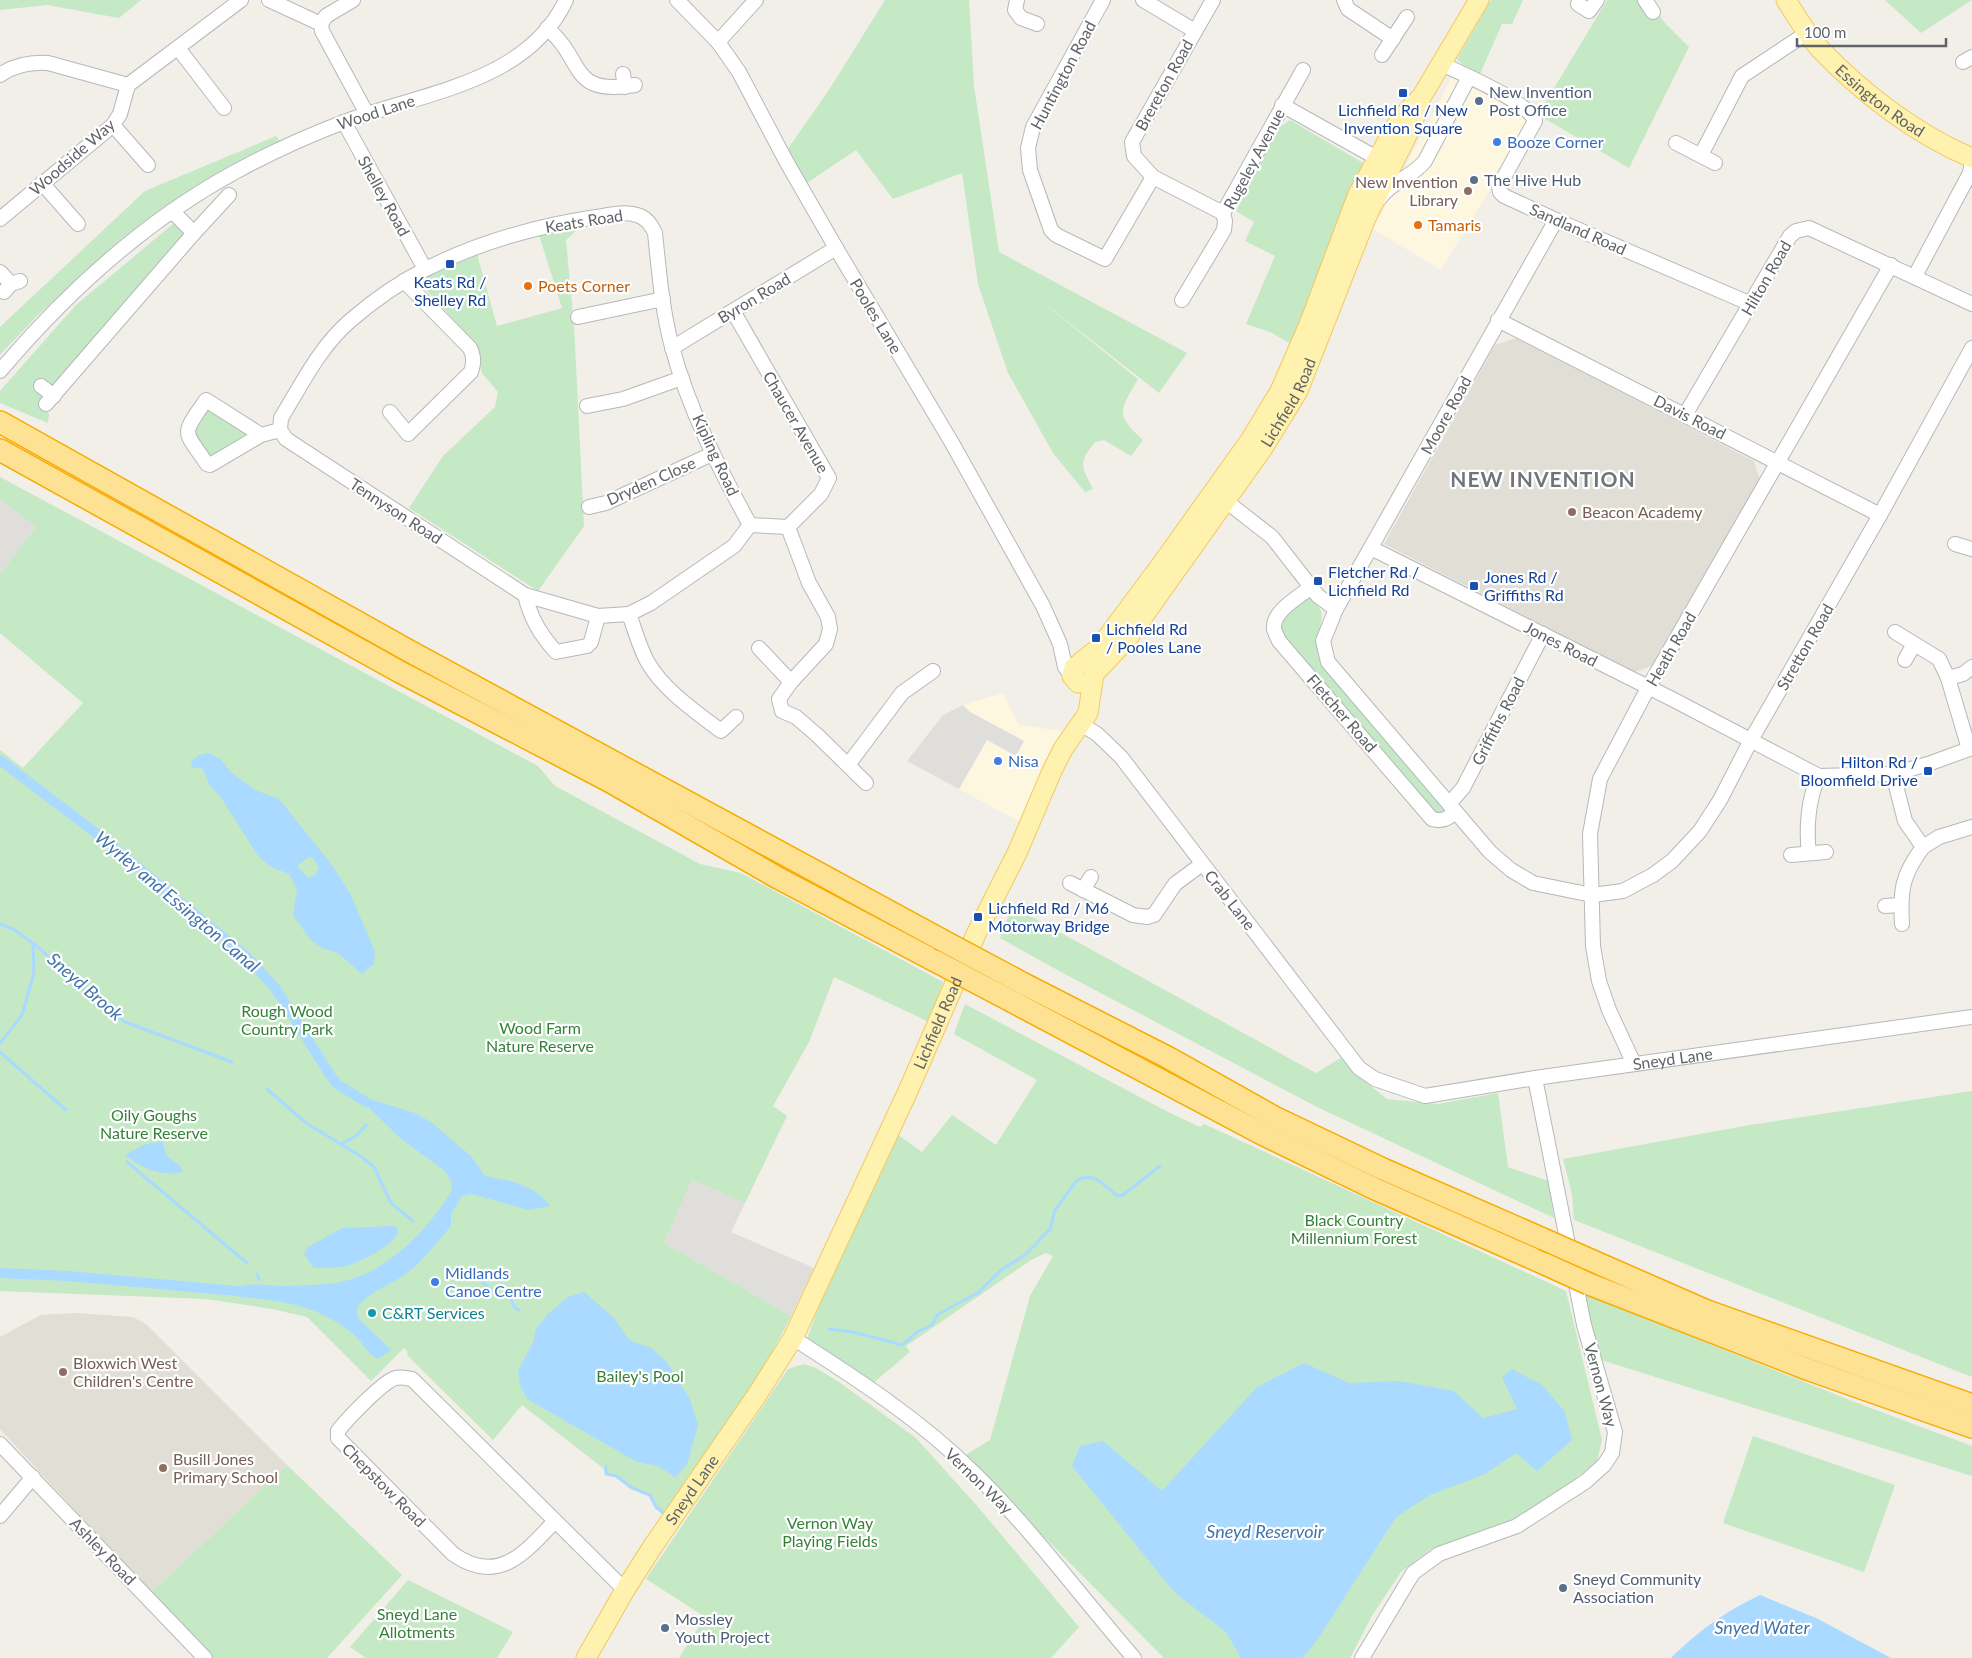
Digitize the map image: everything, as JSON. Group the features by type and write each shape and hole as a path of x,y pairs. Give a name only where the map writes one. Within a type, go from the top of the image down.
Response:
{"highway":[{"path":"0,422 411,652 940,939 1018,993 1262,1134 1373,1188 1589,1284 1798,1366 1972,1427"},
{"path":"0,450 400,672 609,781 778,878 935,961 1018,993 1169,1058 1274,1116 1384,1169 1708,1311 1972,1404"}],"main road":[{"name":"Lichfield Road","path":"1219,496 1263,448 1298,391 1366,218 1399,120 1422,96 1480,0"},
{"name":"Essington Road","path":"1786,0 1807,33 1820,49 1849,76 1904,121 1938,142 1972,159"},
{"name":"Lichfield Road","path":"796,1331 908,1091 977,932 1016,853 1052,771 1063,750 1082,725 1088,713 1083,672 1123,644 1219,496 1290,372 1347,222 1384,162"},
{"name":"Sneyd Lane","path":"586,1658 625,1590 757,1395 796,1331"}],"street":[{"path":"0,75 12,68 36,62 128,84 241,0"},
{"path":"269,0 321,24"},
{"path":"353,0 326,16 321,24 322,30 367,114"},
{"name":"Wood Lane","path":"0,371 74,290 120,250 172,211 234,173 270,154 344,122 478,78 521,53 548,28 566,0"},
{"name":"Pooles Lane","path":"677,0 718,42 739,72 786,161 952,443 1044,606 1060,644 1083,672"},
{"path":"718,42 756,0"},
{"path":"1017,0 1015,10 1021,18 1037,24"},
{"name":"Huntington Road","path":"1103,0 1034,127 1028,148 1030,170 1051,230 1056,235 1105,259 1153,177"},
{"path":"1143,0 1195,30"},
{"name":"Brereton Road","path":"1213,0 1132,142 1134,156 1142,168 1153,177 1223,214"},
{"path":"1344,0 1353,13 1392,39"},
{"path":"1578,4 1589,11 1597,0"},
{"path":"1645,0 1654,12"},
{"path":"1382,55 1407,17"},
{"path":"548,28 561,42 586,80 607,88 628,82"},
{"path":"1701,155 1742,76 1807,33"},
{"path":"178,48 224,109"},
{"name":"Sandland Road","path":"1442,64 1528,109 1533,115 1535,121 1499,186 1500,192 1556,220 1751,304"},
{"name":"Rugeley Avenue","path":"1182,300 1224,230 1226,221 1223,214 1303,70"},
{"path":"1366,218 1382,195 1412,174 1425,161 1469,77"},
{"name":"Woodside Way","path":"0,219 112,125 120,114 128,84"},
{"path":"1282,105 1405,174 1412,174"},
{"name":"Shelley Road","path":"344,122 425,269"},
{"path":"112,125 149,166"},
{"path":"1676,143 1715,163"},
{"path":"1915,276 1970,173 1972,159"},
{"path":"42,183 79,226"},
{"path":"41,386 50,400 229,195"},
{"path":"172,211 194,233"},
{"name":"Keats Road","path":"425,269 482,245 534,229 616,214 636,215 648,222 655,233 663,299 672,348"},
{"name":"Moore Road","path":"1336,609 1556,220"},
{"name":"Hilton Road","path":"1686,415 1790,236 1803,229 1809,228 1972,304"},
{"name":"Byron Road","path":"672,348 836,248"},
{"name":"Heath Road","path":"1634,1064 1609,1010 1599,981 1594,946 1590,834 1600,780 1648,688 1891,265"},
{"path":"261,435 206,400 187,426 187,435 207,464 210,465 281,424 321,351 351,320 404,281 425,269"},
{"path":"0,272 11,286"},
{"path":"390,412 408,434 471,372 474,363 470,348 404,281"},
{"path":"578,317 663,299"},
{"name":"Chaucer Avenue","path":"733,311 829,478 821,494 788,527"},
{"name":"Davis Road","path":"1498,320 1880,515"},
{"name":"Kipling Road","path":"672,348 712,454 750,525"},
{"name":"Stretton Road","path":"1592,895 1623,891 1653,875 1672,861 1700,831 1720,800 1751,740 1880,515 1972,348"},
{"path":"587,406 623,399 682,378"},
{"name":"Tennyson Road","path":"281,424 286,439 525,595 598,616 630,614 651,603 734,546 750,525"},
{"name":"Dryden Close","path":"589,507 606,503 712,454"},
{"path":"1219,496 1272,537 1311,587 1336,609"},
{"path":"750,525 788,527 809,583 828,617 830,629 826,644 791,682 779,699 782,711 803,723 866,783"},
{"path":"1955,544 1972,549"},
{"name":"Jones Road","path":"1371,548 1751,740"},
{"name":"Fletcher Road","path":"1311,587 1284,609 1276,620 1274,629 1279,641 1432,819 1439,821 1446,819 1452,808"},
{"path":"525,595 530,614 539,632 556,652 587,646 592,642 598,616"},
{"name":"Fletcher Road","path":"1336,609 1323,641 1328,662 1490,852 1511,870 1533,883 1592,895"},
{"path":"630,614 638,642 648,663 687,705 721,731 736,717"},
{"path":"1751,740 1819,776 1893,774 1970,749 1948,678 1939,659 1895,632"},
{"name":"Griffiths Road","path":"1452,808 1543,634"},
{"path":"1905,660 1914,644"},
{"path":"759,648 791,682"},
{"path":"1948,678 1963,674 1972,667"},
{"path":"848,765 902,693 934,671"},
{"name":"Crab Lane","path":"1082,725 1097,734 1121,758 1359,1068 1375,1080"},
{"path":"1893,774 1905,821 1923,847"},
{"path":"1809,853 1807,839 1811,805 1814,786 1819,776"},
{"path":"1902,924 1900,894 1907,871 1923,847 1939,837 1972,827"},
{"path":"1791,855 1826,852"},
{"path":"1070,883 1133,915 1147,917 1154,915 1175,884 1202,864"},
{"path":"1083,890 1090,877"},
{"path":"1885,906 1900,905"},
{"name":"Sneyd Lane","path":"1375,1080 1425,1096 1535,1078 1972,1017"},
{"name":"Vernon Way","path":"1362,1658 1413,1573 1438,1554 1517,1526 1585,1482 1604,1465 1612,1453 1615,1432 1584,1325 1535,1078"},
{"name":"Vernon Way","path":"796,1331 905,1412 974,1473 1022,1523 1134,1658"},
{"name":"Chepstow Road","path":"555,1521 515,1561 489,1567 470,1565 453,1554 338,1438 338,1431 377,1391 392,1379 400,1377 412,1379 625,1590"},
{"name":"Ashley Road","path":"0,1444 205,1658"},
{"path":"0,1516 33,1478"}],"shaded area":[{"path":"1452,77 1528,115 1528,127 1441,270 1373,229"},
{"name":"Beacon Academy","path":"1517,338 1754,461 1760,480 1654,665 1635,672 1384,544 1495,345"},
{"path":"0,499 36,527 0,574"},
{"path":"1003,693 1019,725 1062,731 1049,753 1022,823 959,789 987,740 1008,752 1024,741 970,712 963,705"},
{"path":"963,705 970,712 1024,741 1016,756 987,740 959,789 907,761 943,715"},
{"path":"692,1180 745,1203 731,1232 814,1268 791,1316 664,1243"},
{"name":"Busill Jones Primary School","path":"76,1313 133,1317 146,1324 287,1465 151,1593 0,1429 0,1337 41,1315"}],"green space":[{"path":"0,0 141,0 119,18 47,5 0,10"},
{"path":"885,0 969,0 974,86 999,252 1187,353 1159,393 1026,289 1138,379 1127,398 1123,411 1127,424 1143,440 1131,456 1104,440 1095,442 1086,455 1083,465 1093,489 1085,492 1053,453 1008,373 978,284 962,173 893,199 856,150 807,183 787,150 829,90"},
{"path":"1491,0 1523,0 1512,24 1502,24 1480,74 1464,66 1457,59"},
{"path":"1607,0 1649,0 1665,23 1689,47 1629,168 1542,117 1541,110"},
{"path":"1885,0 1972,0 1921,33"},
{"path":"1290,120 1363,163 1295,346 1270,332 1246,324 1275,256 1245,241 1254,222 1236,211 1276,130"},
{"path":"276,136 280,141 167,206 124,238 37,316 0,355 0,327 145,191"},
{"path":"179,223 185,234 56,386 38,387 44,397 39,403 49,414 48,423 0,403 0,391 76,305 173,224"},
{"path":"577,230 566,240 574,325 584,526 538,591 409,508 443,456 495,407 498,392 482,373 474,342 418,281 477,254 497,326 562,308 539,235"},
{"path":"211,409 250,432 223,453 210,456 197,444 191,431 204,411"},
{"name":"Rough Wood Country Park","path":"0,477 538,766 555,786 700,864 741,873 943,982 929,1022 834,977 809,1042 773,1106 787,1116 745,1203 692,1180 664,1243 791,1316 748,1392 667,1516 656,1507 650,1495 632,1488 616,1476 606,1474 603,1468 522,1405 493,1440 407,1355 408,1352 404,1348 371,1381 307,1317 272,1309 206,1299 0,1291 0,750 23,768 83,703 0,633 0,574 36,527 0,499"},
{"path":"1310,595 1321,611 1317,647 1320,662 1447,812 1439,815 1429,809 1281,633 1279,625 1288,614"},
{"path":"1012,906 1316,1073 1344,1056 1358,1076 1387,1099 1438,1104 1498,1093 1508,1167 1548,1181 1554,1218 1317,1107 1000,938"},
{"name":"Black Country Millennium Forest","path":"965,1004 1168,1112 1200,1127 1204,1124 1566,1291 1602,1440 1597,1461 1549,1500 1509,1525 1431,1549 1401,1572 1373,1614 1350,1658 1164,1658 964,1456 990,1440 1030,1296 1053,1256 1046,1253 1031,1260 906,1346 910,1352 872,1384 807,1339 836,1258 897,1134 922,1152 952,1115 996,1145 1037,1080 954,1034"},
{"path":"1972,1091 1972,1377 1574,1220 1572,1194 1563,1159 1750,1125"},
{"path":"1582,1293 1852,1401 1972,1446 1972,1476 1598,1359"},
{"name":"Vernon Way Playing Fields","path":"804,1364 816,1368 839,1382 916,1438 978,1507 1079,1627 1051,1658 679,1658 705,1617 646,1579 788,1369"},
{"path":"1753,1436 1895,1485 1864,1572 1723,1523"},
{"path":"287,1465 402,1575 327,1658 213,1658 151,1593"},
{"name":"Sneyd Lane Allotments","path":"408,1580 513,1632 497,1658 366,1658 350,1647"}],"water":[{"path":"209,753 220,759 233,774 255,790 279,799 332,865 351,895 375,952 374,964 362,974 338,953 322,948 310,939 293,915 297,889 289,874 271,867 258,856 220,796 210,786 203,769 192,767 191,761 199,755","holes":["308,857 313,858 319,867 315,875 308,878 297,866"]},
{"path":"356,1095 415,1113 432,1123 471,1156 485,1176 529,1188 550,1206 529,1210 472,1194 462,1196 451,1214 451,1226 424,1257 406,1274 367,1297 357,1308 357,1315 360,1320 391,1350 378,1359 353,1334 340,1324 326,1317 300,1306 272,1300 240,1297 235,1290 251,1285 283,1286 335,1283 367,1273 382,1265 409,1244 432,1219 451,1192 452,1184 446,1172 400,1138"},
{"path":"162,1141 167,1156 181,1167 182,1172 167,1173 152,1170 138,1164 125,1155 143,1145"},
{"path":"397,1227 398,1232 391,1242 368,1257 346,1266 314,1268 304,1254 308,1247 342,1228"},
{"path":"584,1292 614,1318 629,1340 651,1348 666,1361 690,1399 698,1425 687,1465 675,1477 658,1466 637,1462 527,1399 520,1385 518,1371 533,1342 536,1329 548,1314 568,1297"},
{"name":"Sneyd Reservoir","path":"1304,1363 1349,1383 1398,1381 1454,1391 1483,1418 1517,1409 1502,1377 1512,1369 1542,1385 1565,1412 1572,1440 1537,1471 1516,1453 1485,1474 1430,1495 1396,1517 1316,1642 1302,1658 1241,1658 1226,1632 1175,1593 1072,1466 1080,1446 1103,1441 1162,1491 1257,1387"},
{"name":"Snyed Water","path":"1760,1595 1816,1618 1891,1658 1671,1658 1713,1622"}],"waterway":[{"name":"Wyrley and Essington Canal","path":"0,760 101,837 245,955 276,989 337,1084 366,1102"},
{"name":"Sneyd Brook","path":"0,924 13,929 37,946 96,1001 125,1022 232,1062"},
{"path":"0,1043 22,1015 34,973 33,943"},
{"path":"0,1052 66,1110"},
{"name":"Sneyd Brook","path":"267,1089 306,1123 362,1157 374,1167 391,1203 413,1221"},
{"path":"341,1144 356,1136 366,1125"},
{"path":"127,1162 247,1263"},
{"path":"829,1329 853,1332 902,1345 917,1332 932,1325 937,1315 979,1292 1001,1270 1025,1255 1050,1229 1055,1210 1077,1180 1089,1177 1099,1181 1118,1196 1123,1195 1160,1166"},
{"name":"Sneyd Brook","path":"471,1271 494,1293 510,1298 515,1308 519,1310"},
{"name":"Wyrley and Essington Canal","path":"0,1273 68,1276 248,1292"},
{"path":"257,1274 259,1280"},
{"name":"Sneyd Brook","path":"606,1466 606,1474 616,1476 632,1488 650,1495 656,1507 666,1515"}],"place":[{"name":"Lichfield Rd / New Invention Square","path":"1403,93"},
{"name":"New Invention Post Office","path":"1479,101"},
{"name":"Booze Corner","path":"1497,142"},
{"name":"The Hive Hub","path":"1474,180"},
{"name":"New Invention Library","path":"1468,191"},
{"name":"Tamaris","path":"1418,225"},
{"name":"Keats Rd / Shelley Rd","path":"450,264"},
{"name":"Poets Corner","path":"528,286"},
{"name":"Beacon Academy","path":"1572,512"},
{"name":"Fletcher Rd / Lichfield Rd","path":"1318,581"},
{"name":"Jones Rd / Griffiths Rd","path":"1474,586"},
{"name":"Lichfield Rd / Pooles Lane","path":"1096,638"},
{"name":"Nisa","path":"998,761"},
{"name":"Hilton Rd / Bloomfield Drive","path":"1928,771"},
{"name":"Lichfield Rd / M6 Motorway Bridge","path":"978,917"},
{"name":"Midlands Canoe Centre","path":"435,1282"},
{"name":"C&RT Services","path":"372,1313"},
{"name":"Bloxwich West Children's Centre","path":"63,1372"},
{"name":"Busill Jones Primary School","path":"163,1468"},
{"name":"Sneyd Community Association","path":"1563,1588"},
{"name":"Mossley Youth Project","path":"665,1628"}],"district":[{"name":"NEW INVENTION","path":"1543,480"}],"park label":[{"name":"Wood Farm Nature Reserve","path":"540,1037"},
{"name":"Oily Goughs Nature Reserve","path":"154,1124"},
{"name":"Bailey's Pool","path":"640,1376"}]}
